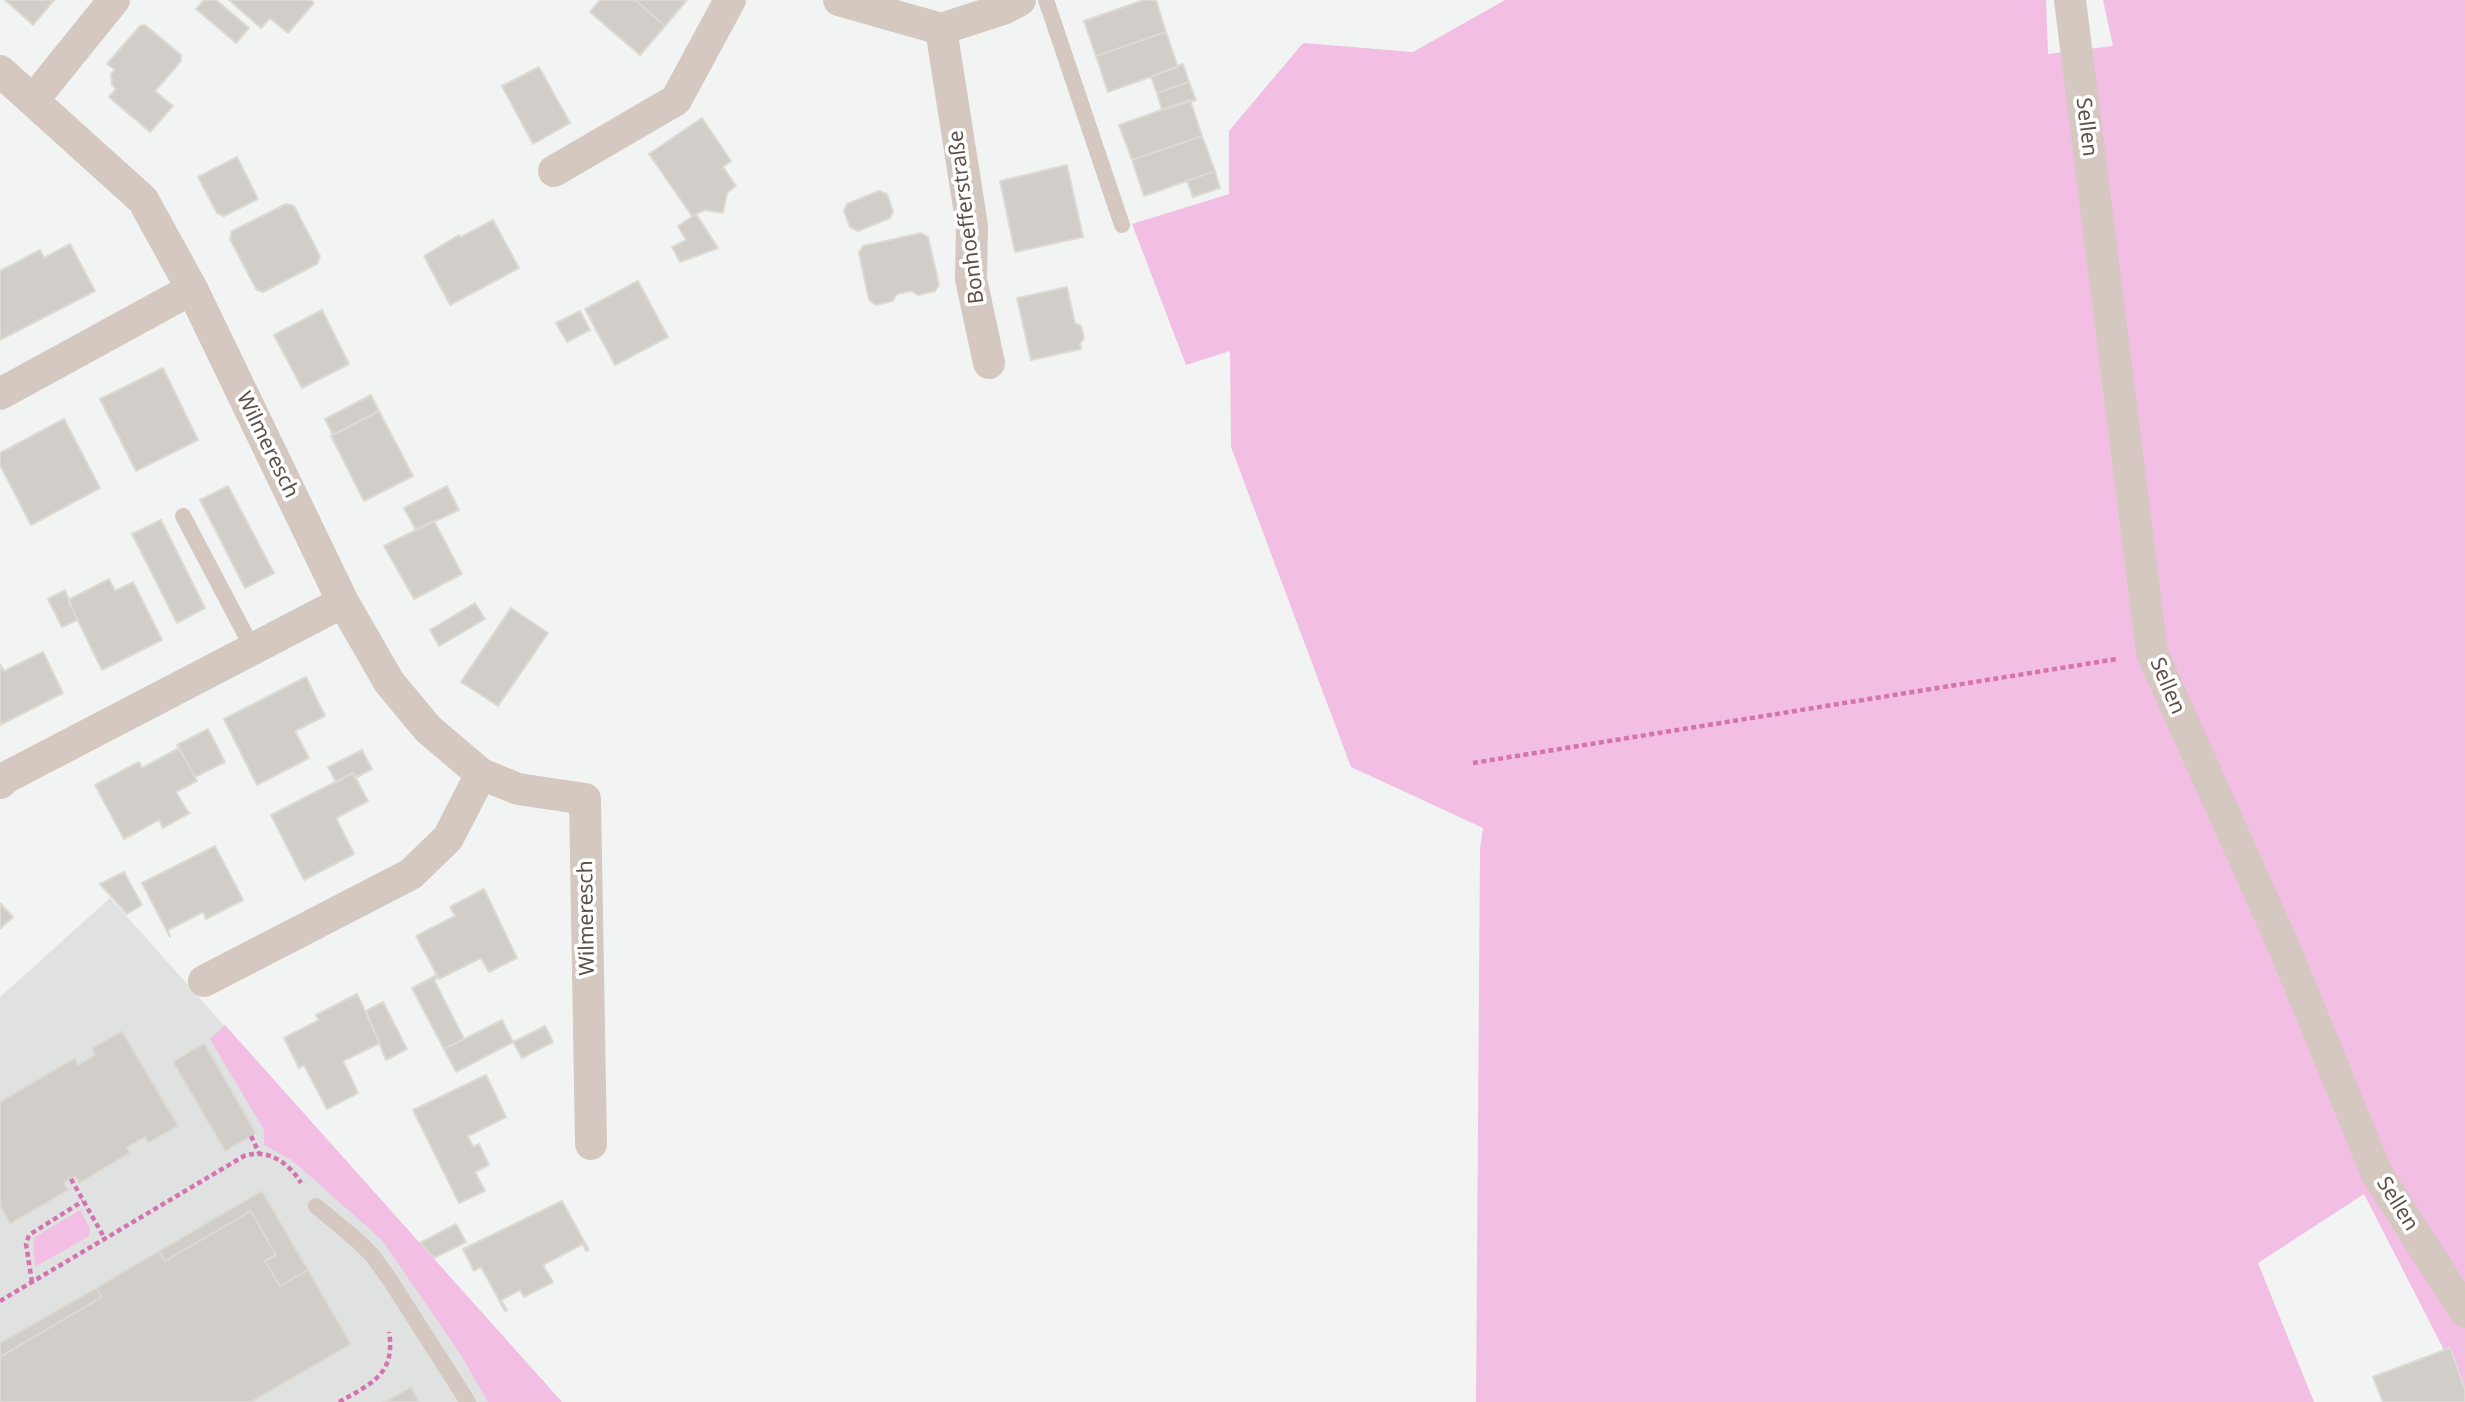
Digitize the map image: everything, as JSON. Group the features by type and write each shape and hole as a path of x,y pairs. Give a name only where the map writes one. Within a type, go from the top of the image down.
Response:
{"street":[{"path":"34,99 114,0"},
{"path":"554,172 676,100 730,0"},
{"path":"839,0 941,29 1003,9 1020,0"},
{"name":"Sellen","path":"2070,0 2152,653 2284,947 2377,1174 2465,1312"},
{"name":"Bonhoefferstraße","path":"941,29 972,226 971,279 989,363"},
{"name":"Wilmeresch","path":"0,71 143,200 191,289 343,602 388,682 428,729 481,774 517,789 585,799 591,1144"},
{"path":"0,394 191,289"},
{"path":"0,783 343,602"},
{"path":"204,981 411,874 448,838 481,774"}],"lane":[{"path":"1046,0 1122,225"},
{"path":"183,516 253,649"},
{"path":"316,1206 372,1255 468,1402"}],"path":[{"path":"1473,763 2152,653"},
{"path":"251,1136 259,1153"},
{"path":"0,1301 244,1156 259,1153 275,1158 294,1171 316,1206"},
{"path":"71,1179 105,1239"},
{"path":"32,1282 26,1244 29,1235 83,1201"},
{"path":"339,1402 375,1381 384,1370 391,1345 383,1320"}],"shaded area":[{"path":"1505,0 2046,0 2048,54 2113,46 2103,0 2465,0 2465,1391 2364,1194 2258,1263 2314,1402 1476,1402 1480,849 1483,828 1351,767 1231,447 1230,351 1186,365 1132,224 1229,194 1229,131 1303,43 1413,52"},
{"path":"110,898 562,1402 0,1402 0,997"},
{"path":"225,1025 562,1402 488,1402 461,1355 382,1240 293,1161 264,1145 264,1130 210,1039"},
{"path":"80,1210 90,1228 89,1236 35,1267 35,1237"}],"building":[{"path":"5,0 54,0 33,25"},
{"path":"204,0 216,0 249,28 236,43 196,9"},
{"path":"229,0 311,0 314,3 288,33 270,18 261,28"},
{"path":"600,0 635,0 665,26 640,55 590,12"},
{"path":"635,0 687,0 665,26"},
{"path":"1144,0 1156,0 1166,32 1096,56 1084,21"},
{"path":"145,25 181,55 181,61 155,91 173,106 150,132 109,97 116,89 112,85 111,74 115,70 107,64 140,26"},
{"path":"1166,32 1178,67 1108,92 1096,56"},
{"path":"1183,64 1189,82 1157,93 1151,77"},
{"path":"539,67 570,123 533,144 502,86"},
{"path":"1189,82 1196,100 1162,110 1157,93"},
{"path":"1190,100 1202,136 1132,160 1119,125"},
{"path":"702,118 731,161 723,167 736,186 727,193 723,213 705,210 692,216 649,154"},
{"path":"1202,136 1215,171 1144,196 1132,160"},
{"path":"237,157 258,199 224,216 217,213 198,177"},
{"path":"1067,165 1083,237 1015,252 1000,181"},
{"path":"1215,171 1220,188 1193,197 1187,181"},
{"path":"879,191 887,194 893,211 890,218 858,231 850,227 844,211 847,204"},
{"path":"286,204 294,206 320,256 317,264 263,292 256,289 230,239 232,231"},
{"path":"696,214 718,248 680,262 672,247 686,240 678,226"},
{"path":"493,220 519,268 450,305 424,256 459,235 461,237"},
{"path":"921,233 928,237 939,285 935,291 918,295 911,291 897,294 893,301 876,305 869,300 859,253 863,246"},
{"path":"70,244 95,291 0,340 0,271 40,250 44,258"},
{"path":"638,281 668,337 615,365 585,309"},
{"path":"1067,287 1075,323 1081,326 1084,338 1080,344 1081,349 1031,360 1017,298"},
{"path":"322,310 349,364 302,388 274,335"},
{"path":"580,311 590,330 567,342 556,323"},
{"path":"163,368 198,440 136,471 100,399"},
{"path":"371,395 379,411 333,435 325,419"},
{"path":"379,411 413,476 364,501 331,436"},
{"path":"64,419 100,488 31,525 0,465 0,453"},
{"path":"228,486 274,573 245,588 200,500"},
{"path":"447,486 459,510 416,530 404,508"},
{"path":"161,520 205,608 177,623 132,534"},
{"path":"434,521 462,574 414,599 384,546"},
{"path":"109,579 115,591 133,582 162,640 102,670 68,600"},
{"path":"65,590 77,620 62,627 48,599"},
{"path":"475,603 485,619 439,646 430,630"},
{"path":"511,608 548,633 498,706 461,682"},
{"path":"43,652 63,693 0,725 0,664 4,671"},
{"path":"306,677 325,716 295,731 309,758 257,785 224,719"},
{"path":"208,729 225,762 195,777 177,745"},
{"path":"179,748 197,781 176,792 190,813 163,828 159,820 124,839 95,785 139,762 142,768"},
{"path":"362,750 372,769 355,778 353,773 336,782 328,767"},
{"path":"353,773 368,801 336,818 354,854 304,880 271,815"},
{"path":"215,846 243,900 206,919 203,912 168,930 170,937 142,883"},
{"path":"124,872 142,905 127,914 100,884"},
{"path":"484,889 517,958 489,972 481,958 439,979 416,936 455,916 450,907"},
{"path":"0,903 13,917 0,929"},
{"path":"437,975 434,980 464,1039 444,1049 412,988"},
{"path":"357,994 380,1043 343,1061 358,1093 327,1109 304,1065 299,1068 284,1038 319,1020 316,1015"},
{"path":"383,1002 407,1049 386,1060 366,1011"},
{"path":"502,1020 513,1042 456,1072 444,1049"},
{"path":"545,1026 553,1042 522,1058 513,1042"},
{"path":"122,1031 178,1126 148,1143 145,1137 127,1147 130,1153 79,1183 75,1177 64,1183 68,1190 10,1224 0,1206 0,1102 75,1058 78,1065 95,1055 92,1048"},
{"path":"204,1043 256,1133 225,1151 173,1062"},
{"path":"486,1075 506,1117 468,1136 473,1147 479,1144 489,1165 475,1172 485,1191 459,1203 413,1110"},
{"path":"262,1191 308,1270 280,1286 265,1261 276,1255 251,1211 165,1261 159,1251"},
{"path":"562,1201 589,1250 586,1251 583,1244 543,1265 553,1282 524,1297 520,1290 501,1300 507,1310 505,1311 481,1267 474,1271 463,1249"},
{"path":"251,1211 276,1255 265,1261 280,1286 308,1270 351,1344 251,1402 0,1402 0,1357 102,1297 96,1288 159,1251 165,1261"},
{"path":"456,1224 466,1242 434,1258 420,1243"},
{"path":"96,1288 102,1297 0,1357 0,1343"},
{"path":"2450,1348 2465,1389 2465,1402 2383,1402 2373,1377"},
{"path":"411,1387 419,1402 384,1402"}]}
